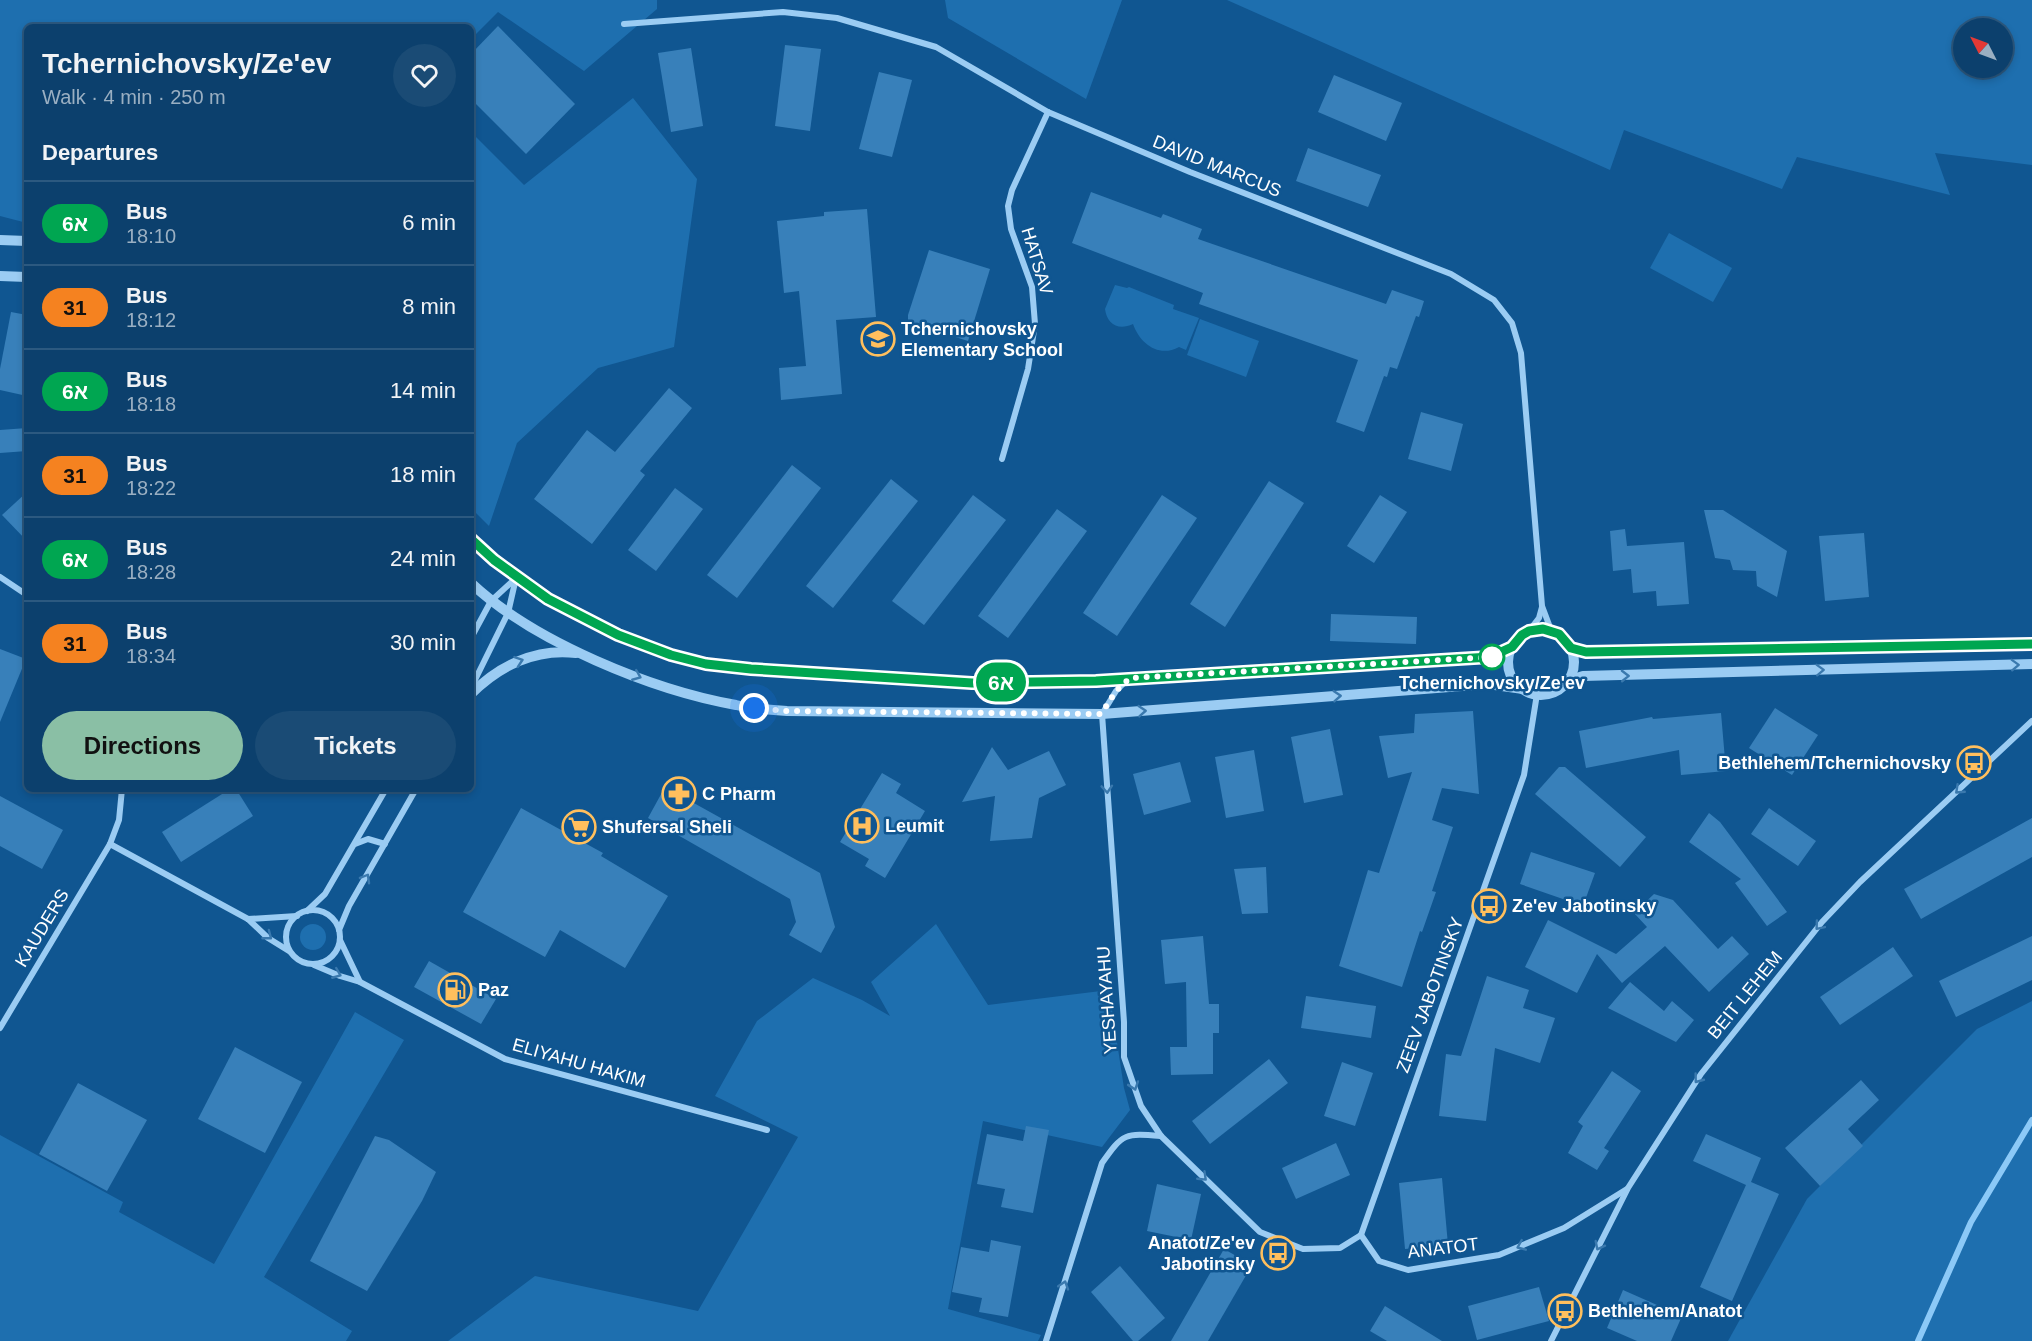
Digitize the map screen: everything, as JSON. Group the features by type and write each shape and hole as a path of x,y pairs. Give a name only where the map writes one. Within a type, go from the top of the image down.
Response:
{"street":[{"name":"DAVID MARCUS","path":"624,24 783,12 837,18 936,47 1048,112 1190,172 1451,274 1494,300 1512,323 1521,353 1542,606 1551,630"},
{"name":"HATSAV","path":"1002,459 1028,369 1035,324 1032,287 1011,229 1008,206 1012,190 1048,112"},
{"path":"0,240 24,242"},
{"path":"0,276 24,276"},
{"path":"474,542 516,578 548,599 618,635 671,655 706,664 804,674 972,683 1130,678 1490,657 1512,647"},
{"path":"0,576 24,593"},
{"path":"474,632 491,601 516,578"},
{"path":"474,682 508,613 516,578"},
{"path":"474,586 508,613 583,654 659,685 737,706 787,711 1101,714 1488,684 1523,689 1537,694 1549,694 1559,689 1567,681 1574,665 1571,648 1559,634 1551,630 1529,631"},
{"path":"1523,689 1511,675 1509,656 1516,640 1529,631 1537,621 1542,606"},
{"path":"1571,648 1586,652 1605,652 2032,644"},
{"path":"474,691 496,672 515,662 554,652 583,654"},
{"path":"1567,681 1582,676 2032,664"},
{"path":"1101,714 1116,691 1130,678"},
{"name":"ZEEV JABOTINSKY","path":"1361,1235 1524,775 1537,694"},
{"name":"YESHAYAHU","path":"1101,714 1124,1022 1124,1057 1141,1107 1161,1136"},
{"name":"BEIT LEHEM","path":"1551,1341 1628,1188 1692,1086 1822,922 1860,882 2032,721"},
{"name":"KAUDERS","path":"0,1028 110,844 118,820 122,792"},
{"path":"248,919 297,916 307,911 325,894 384,792"},
{"path":"339,930 349,906 414,792"},
{"path":"355,844 368,839 385,844"},
{"path":"110,844 248,919 296,959 314,964 323,963 331,958 340,940"},
{"path":"307,911 317,911 334,920 339,930 340,940 360,982"},
{"path":"289,951 286,934 297,916"},
{"name":"ELIYAHU HAKIM","path":"314,964 360,982 504,1059 767,1130"},
{"path":"1046,1341 1102,1163 1117,1142 1134,1134 1161,1136 1260,1232 1303,1249 1340,1248 1361,1235"},
{"name":"ANATOT","path":"1361,1235 1379,1261 1408,1270 1499,1255 1564,1228 1628,1188"}],"shaded area":[{"path":"0,0 657,0 657,9 584,71 498,12 474,36 474,24 24,24 24,222 0,216"},
{"path":"945,0 1122,0 1086,99 948,18"},
{"path":"1227,0 2032,0 2032,165 1935,153 1950,195 1797,157 1782,189 1624,130 1610,170"},
{"path":"633,98 697,179 674,347 598,368 517,443 489,526 474,511 474,135 524,185"},
{"path":"1669,233 1732,268 1713,302 1650,268"},
{"path":"1115,285 1129,287 1174,305 1173,309 1199,318 1186,350 1179,347 1172,350 1158,350 1140,338 1133,324 1123,327 1114,325 1108,319 1105,309"},
{"path":"1200,319 1259,341 1246,377 1187,355"},
{"path":"313,924 322,928 326,937 322,946 313,950 304,946 300,937 304,928"},
{"path":"936,924 988,1005 1109,990 1124,1088 1130,1110 1102,1147 983,1121 948,1309 1041,1335 1038,1341 448,1341 535,1276 698,1311 798,1137 715,1096 757,1021 813,978 862,1000 890,1016 871,982"},
{"path":"2032,1001 2032,1341 1728,1341 1807,1199 1977,1029"},
{"path":"355,1012 404,1040 264,1277 352,1331 346,1341 0,1341 0,1135 123,1202 119,1212 214,1264"}],"building":[{"path":"498,26 575,104 526,154 474,102 474,51"},
{"path":"785,45 821,49 810,131 775,126"},
{"path":"691,48 703,126 671,132 658,53"},
{"path":"879,72 912,80 892,157 859,149"},
{"path":"1334,75 1402,103 1386,141 1318,112"},
{"path":"1308,148 1381,175 1368,207 1296,181"},
{"path":"1091,192 1161,218 1163,214 1202,229 1198,239 1386,304 1392,290 1424,301 1419,317 1416,316 1397,369 1390,367 1387,377 1384,376 1364,432 1336,422 1358,360 1199,304 1203,293 1072,243"},
{"name":"Tchernichovsky Elementary School","path":"867,209 876,317 836,320 842,394 781,400 779,368 806,366 799,291 784,293 777,221 824,216 824,212"},
{"name":"Tchernichovsky Elementary School","path":"929,250 990,269 968,341 908,322 908,315"},
{"path":"11,312 24,314 24,395 0,390 0,369"},
{"path":"669,388 692,408 640,471 645,475 592,544 534,499 587,430 615,452"},
{"path":"1421,412 1463,424 1451,471 1408,459"},
{"path":"24,428 24,451 0,453 0,430"},
{"path":"792,465 821,488 737,598 707,575"},
{"path":"891,479 918,501 833,608 806,586"},
{"path":"1269,481 1304,503 1225,627 1190,604"},
{"path":"675,488 703,509 656,571 628,550"},
{"path":"24,495 24,538 2,515"},
{"path":"973,495 1006,520 924,625 892,601"},
{"path":"1162,495 1197,518 1117,636 1083,613"},
{"path":"1380,495 1407,512 1374,563 1347,546"},
{"path":"1057,509 1087,531 1008,638 978,616"},
{"path":"1704,510 1723,510 1787,551 1777,597 1757,586 1756,571 1733,570 1730,560 1715,558"},
{"path":"1625,529 1627,546 1684,542 1689,604 1657,606 1656,591 1633,593 1631,569 1613,571 1610,531"},
{"path":"1864,533 1869,597 1825,601 1819,536"},
{"path":"1331,614 1417,617 1416,644 1330,641"},
{"path":"0,649 24,658 24,664 0,722"},
{"path":"1775,708 1818,735 1792,775 1749,748"},
{"path":"1473,711 1479,794 1442,788 1432,820 1453,827 1432,891 1436,892 1422,932 1420,931 1402,987 1339,966 1368,870 1379,873 1412,772 1388,778 1379,736 1414,733 1415,714"},
{"path":"1721,713 1726,771 1681,775 1679,750 1586,768 1579,731 1652,717 1653,719"},
{"path":"1330,729 1343,795 1304,803 1291,737"},
{"path":"992,747 1008,770 1049,751 1066,785 1039,798 1032,838 990,841 995,796 962,802"},
{"path":"1254,750 1264,811 1226,818 1215,757"},
{"path":"1180,762 1191,802 1144,815 1133,774"},
{"path":"1559,767 1565,767 1646,837 1620,867 1535,794"},
{"path":"882,773 901,784 896,793 925,811 885,878 865,866 869,859 840,842"},
{"path":"665,787 820,873 835,927 821,953 789,935 796,922 790,899 648,818"},
{"path":"225,792 238,792 253,816 181,862 162,832"},
{"path":"0,796 63,830 42,869 0,846"},
{"path":"521,808 603,853 601,856 668,896 625,968 560,930 545,957 463,912"},
{"path":"1769,808 1816,841 1798,866 1751,834"},
{"path":"1709,813 1720,822 1787,912 1767,926 1735,883 1741,879 1689,842"},
{"path":"2032,818 2032,857 1921,919 1904,889"},
{"path":"1531,852 1595,873 1583,906 1520,884"},
{"path":"1266,867 1268,913 1242,914 1234,869"},
{"path":"1654,894 1673,900 1718,949 1732,936 1749,954 1709,992 1665,946 1622,983 1597,954 1577,993 1525,967 1548,920 1616,954 1647,927 1634,913"},
{"path":"1203,936 1209,1004 1219,1004 1219,1033 1213,1033 1213,1074 1171,1075 1170,1047 1187,1047 1186,982 1165,984 1161,940"},
{"path":"2032,936 2032,980 1956,1017 1939,981"},
{"path":"1893,947 1913,976 1840,1025 1820,997"},
{"path":"429,961 496,999 481,1024 414,987"},
{"path":"1487,976 1529,990 1523,1008 1555,1018 1540,1063 1495,1048 1486,1121 1439,1116 1446,1054 1461,1056"},
{"path":"1630,982 1664,1011 1672,1001 1694,1020 1676,1042 1608,1008"},
{"path":"1306,996 1376,1006 1371,1038 1301,1028"},
{"path":"235,1047 302,1082 265,1153 198,1119"},
{"path":"1269,1059 1288,1083 1210,1144 1192,1121"},
{"path":"1342,1062 1373,1073 1355,1126 1324,1116"},
{"path":"1612,1071 1641,1091 1604,1148 1609,1151 1597,1170 1568,1153 1583,1126 1578,1122"},
{"path":"1861,1080 1879,1100 1848,1129 1863,1146 1820,1186 1785,1148"},
{"path":"78,1083 147,1120 107,1191 39,1154"},
{"path":"1026,1126 1049,1130 1033,1213 1001,1207 1005,1189 977,1184 987,1134 1023,1141"},
{"path":"1706,1134 1761,1158 1751,1182 1779,1194 1732,1301 1700,1287 1746,1185 1693,1161"},
{"path":"375,1136 389,1140 436,1172 422,1201 367,1291 310,1261"},
{"path":"1336,1143 1350,1175 1296,1199 1282,1168"},
{"path":"1442,1178 1448,1245 1405,1249 1399,1183"},
{"path":"1157,1184 1201,1194 1191,1240 1147,1231"},
{"path":"991,1240 1021,1246 1008,1317 979,1312 982,1298 952,1292 961,1247 989,1252"},
{"path":"1224,1249 1252,1265 1208,1341 1171,1341"},
{"path":"1120,1266 1165,1318 1138,1341 1133,1341 1091,1292"},
{"path":"1539,1287 1549,1321 1477,1340 1468,1306"},
{"path":"1623,1290 1682,1316 1671,1341 1637,1341 1607,1328"},
{"path":"1385,1306 1442,1341 1387,1341 1370,1331"}],"waterway":[{"path":"1918,1341 1971,1222 2032,1120"}],"bus line":[{"name":"6א","path":"474,542 516,578 548,599 592,623 635,642 706,664 815,674 972,683 1096,681 1490,657 1512,647 1522,635 1536,629 1551,630 1566,640 1571,648 1586,652 2032,644"}],"place":[{"name":"Tchernichovsky Elementary School","path":"878,339"},
{"name":"Tchernichovsky/Ze'ev","path":"1492,657"},
{"name":"Bethlehem/Tchernichovsky","path":"1974,763"},
{"name":"C Pharm","path":"679,794"},
{"name":"Leumit","path":"862,826"},
{"name":"Shufersal Sheli","path":"579,827"},
{"name":"Ze'ev Jabotinsky","path":"1489,906"},
{"name":"Paz","path":"455,990"},
{"name":"Anatot/Ze'ev Jabotinsky","path":"1278,1253"},
{"name":"Bethlehem/Anatot","path":"1565,1311"}],"route":[{"path":"754,708 787,711 1101,714 1116,691 1130,678 1492,657"}]}
